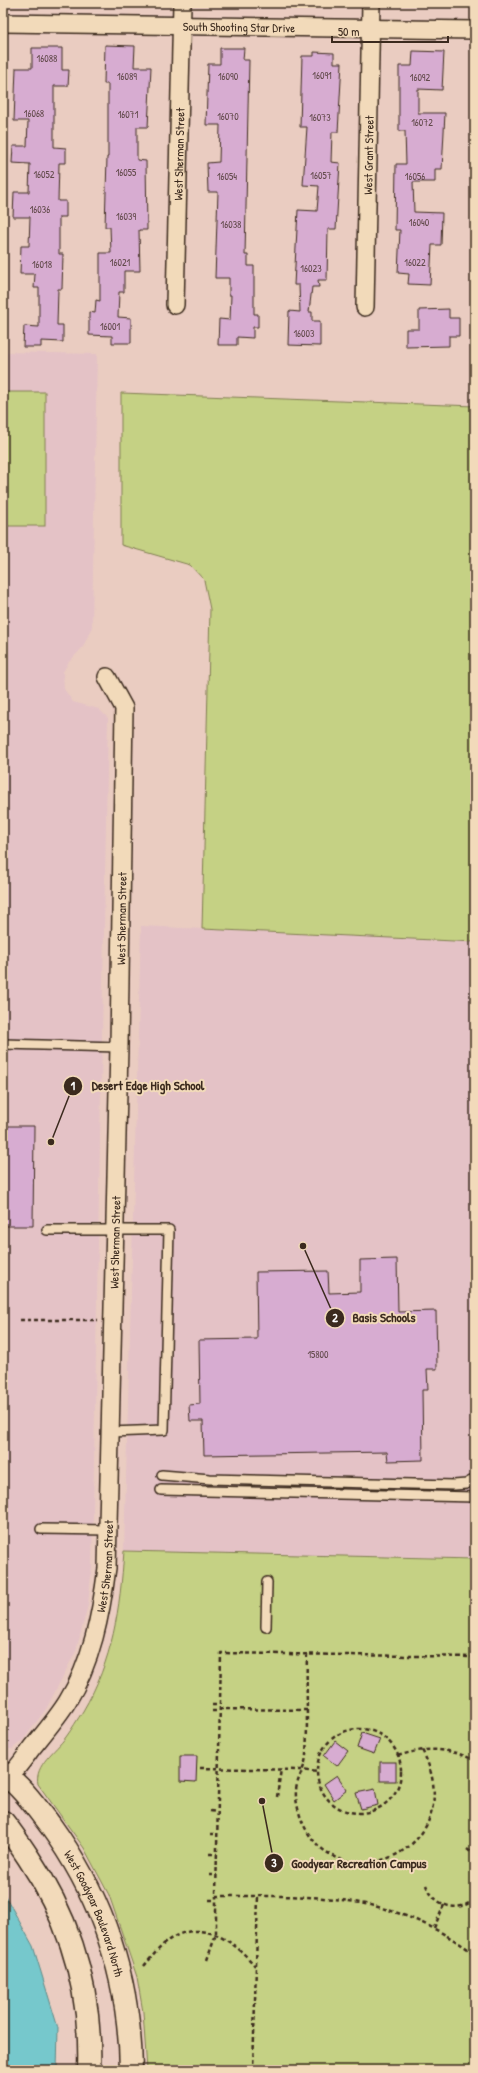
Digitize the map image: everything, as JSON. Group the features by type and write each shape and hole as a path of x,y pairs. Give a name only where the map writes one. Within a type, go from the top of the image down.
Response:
{"street":[{"name":"West Sherman Street","path":"175,305 182,3"},
{"name":"West Grant Street","path":"365,307 371,3"},
{"name":"South Shooting Star Drive","path":"3,23 475,30"},
{"name":"West Sherman Street","path":"5,1778 54,1721 67,1702 81,1676 91,1647 102,1605 107,1568 119,1047 124,708 107,677"},
{"name":"West Goodyear Boulevard North","path":"5,1778 35,1806 67,1850 96,1903 118,1966 126,2004 130,2035 131,2070"},
{"path":"3,1822 46,1884 58,1910 80,1969 88,2017 89,2070"}],"lane":[{"path":"3,1044 119,1047"},
{"path":"47,1230 169,1230 164,1430 110,1432"},
{"path":"162,1475 210,1479 454,1484 466,1484 475,1479"},
{"path":"161,1490 475,1497"},
{"path":"41,1529 108,1530"},
{"path":"266,1627 267,1582"}],"path":[{"path":"20,1320 113,1319"},
{"path":"208,1960 216,1934 221,1653 475,1657"},
{"path":"308,1654 306,1754 296,1792 297,1804 305,1826 316,1841 331,1854 348,1861 378,1862 388,1860 407,1851 416,1843 428,1827 434,1809 436,1790 432,1770 422,1750"},
{"path":"212,1705 219,1708 306,1710"},
{"path":"212,1711 219,1708"},
{"path":"353,1730 368,1731 382,1736 392,1746 398,1756 401,1776 396,1791 381,1807 364,1812 347,1811 336,1805 320,1786 317,1772 320,1755 329,1742 335,1736 353,1730"},
{"path":"398,1756 422,1750 443,1750 456,1753 475,1761"},
{"path":"200,1768 281,1769 317,1772"},
{"path":"277,1797 281,1769"},
{"path":"210,1812 218,1812"},
{"path":"210,1834 217,1834"},
{"path":"467,1849 475,1855"},
{"path":"209,1854 217,1854"},
{"path":"209,1875 217,1875"},
{"path":"426,1885 433,1898 444,1905 458,1907 475,1899"},
{"path":"216,1896 320,1896 345,1899 386,1908 434,1928 475,1954"},
{"path":"253,2070 258,1896"},
{"path":"209,1900 216,1900"},
{"path":"471,1902 475,1909"},
{"path":"434,1928 444,1905"},
{"path":"144,1966 166,1943 175,1937 194,1932 216,1934 238,1947 255,1966"}],"shaded area":[{"path":"3,352 97,354 92,627 83,647 68,663 63,672 64,689 73,702 99,709 108,718 92,1566 88,1605 76,1651 46,1709 24,1739 12,1749 3,1749"},
{"path":"141,926 475,942 475,1559 124,1551"}],"green space":[{"path":"3,392 45,392 45,526 3,526"},
{"path":"121,393 475,406 475,942 202,929 210,609 204,580 190,565 121,545"},
{"path":"124,1551 475,1559 475,2070 147,2070 143,2012 137,1977 109,1895 84,1848 38,1784 39,1771 42,1764 66,1737 83,1711 102,1673 117,1614"}],"water":[{"path":"3,1892 33,1946 58,2028 57,2070 3,2070"}],"building":[{"path":"105,45 135,46 134,67 151,67 148,127 137,127 137,160 146,161 147,230 139,230 140,271 124,271 124,292 119,292 118,317 131,318 131,343 112,343 112,336 89,335 89,312 95,313 96,300 100,301 100,253 111,253 110,227 105,227 108,157 108,84 104,84"},
{"path":"32,48 62,48 62,70 69,70 68,86 54,86 54,147 66,148 66,163 59,163 58,201 66,201 66,217 59,217 59,254 63,254 62,289 58,289 57,325 63,325 63,342 41,341 41,347 23,347 24,326 39,327 39,288 34,288 35,274 20,274 21,246 29,246 30,217 13,217 14,192 29,192 30,164 12,163 13,146 27,146 28,121 14,121 16,68 32,68"},
{"path":"220,48 244,48 243,60 249,60 245,255 248,255 248,266 254,266 254,314 258,314 258,327 253,327 253,338 237,337 237,345 218,345 219,319 230,320 231,295 229,295 229,278 215,278 218,192 208,192 207,163 219,162 220,125 206,125 208,64 220,64"},
{"path":"413,51 444,52 442,90 418,89 418,113 445,113 442,169 435,169 435,182 413,182 414,212 442,213 441,245 432,245 430,285 408,284 409,274 398,273 400,230 395,230 396,164 406,164 405,131 399,131 399,66 412,66"},
{"path":"314,52 334,53 334,63 342,63 338,132 332,132 331,162 340,163 336,229 328,229 327,280 318,280 319,287 312,287 309,312 312,312 312,321 320,321 320,346 288,345 289,311 300,312 299,285 294,285 298,210 317,211 319,186 303,185 307,127 300,127 302,56 314,56"},
{"path":"449,309 449,318 459,318 459,336 449,336 449,346 406,347 406,329 419,329 419,310"},
{"path":"3,1126 34,1126 33,1226 3,1226"},
{"path":"397,1259 398,1312 436,1311 437,1369 427,1369 428,1390 422,1390 423,1460 388,1461 387,1452 204,1455 203,1421 190,1421 189,1405 200,1404 199,1340 257,1339 256,1272 328,1271 329,1293 360,1292 360,1260"},
{"path":"362,1733 380,1739 374,1754 357,1748"},
{"path":"335,1741 348,1751 337,1766 324,1756"},
{"path":"180,1756 197,1756 196,1782 180,1781"},
{"path":"380,1762 396,1762 396,1781 380,1781"},
{"path":"337,1775 347,1790 334,1800 324,1784"},
{"path":"375,1789 378,1805 361,1809 356,1793"}],"place":[{"name":"Desert Edge High School","path":"51,1142"},
{"name":"Basis Schools","path":"303,1246"},
{"name":"Goodyear Recreation Campus","path":"262,1801"}]}
